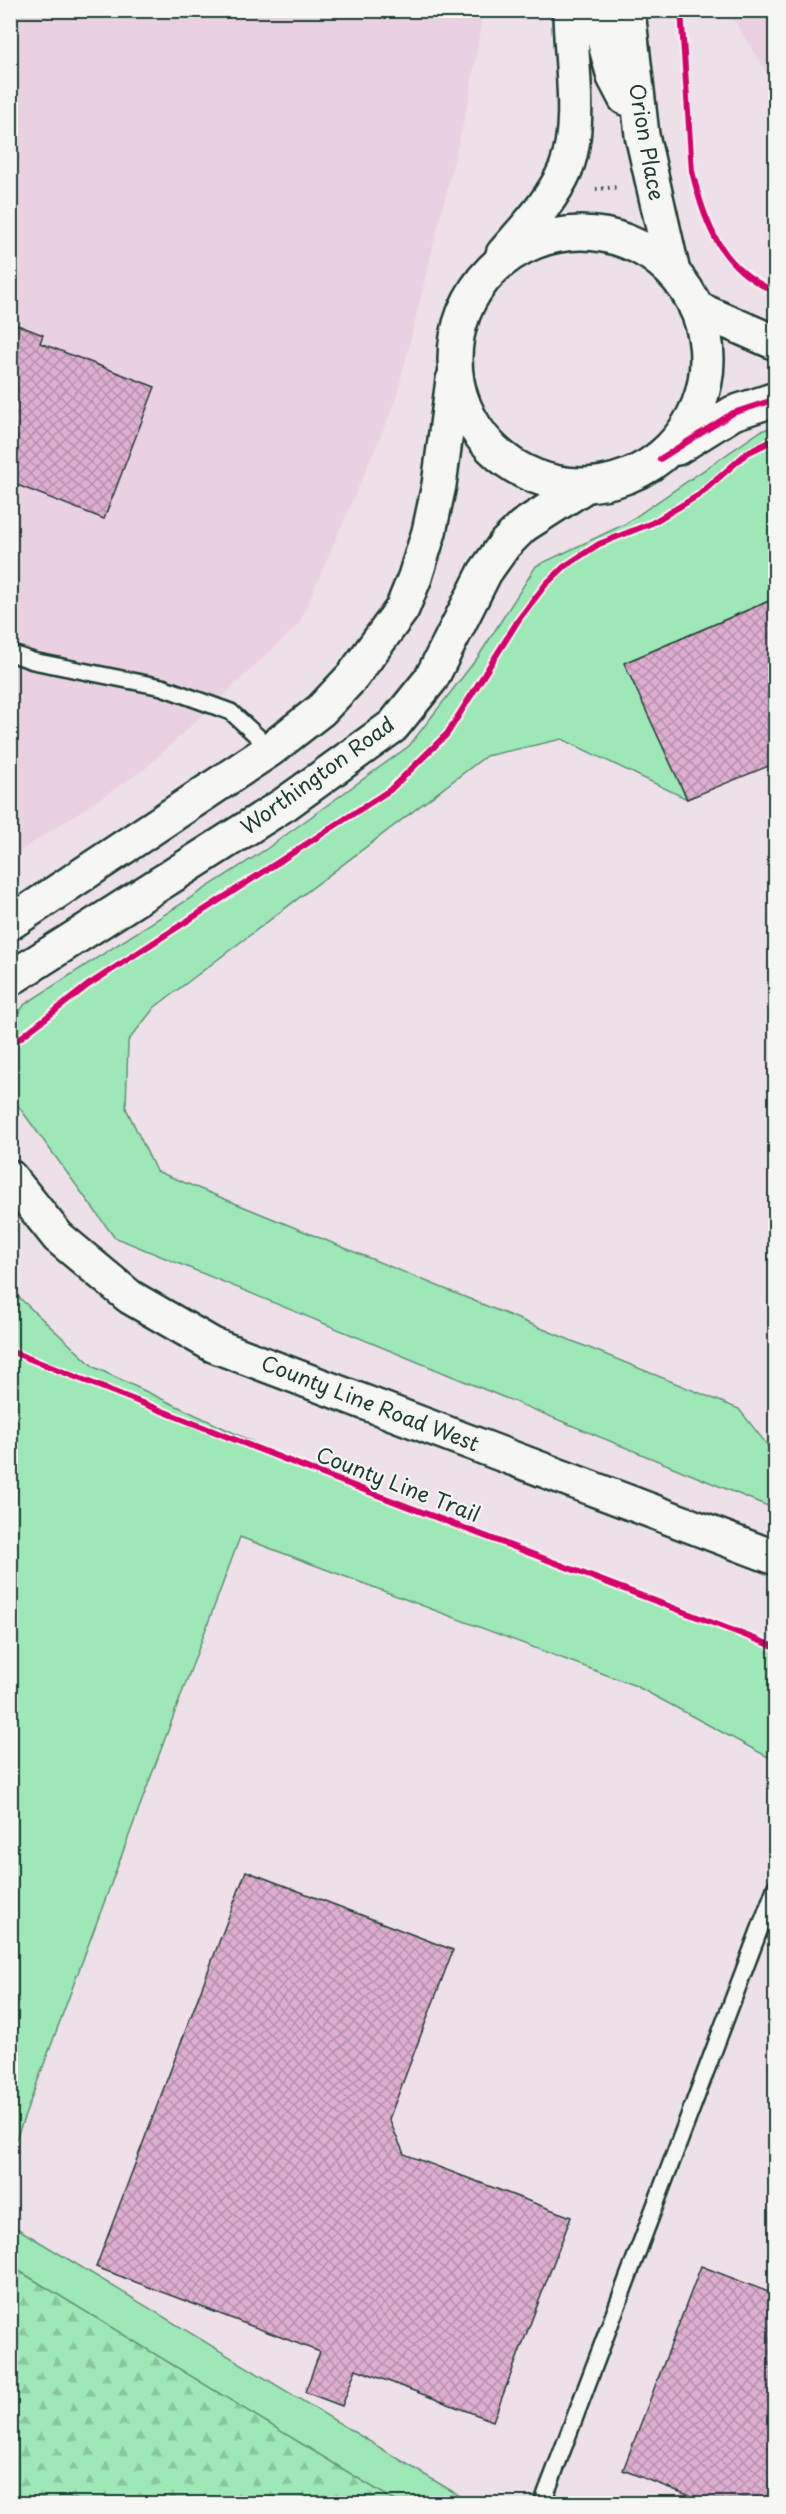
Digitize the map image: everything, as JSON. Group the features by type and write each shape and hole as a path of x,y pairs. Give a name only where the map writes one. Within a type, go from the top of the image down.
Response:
{"main road":[{"path":"10,923 271,749 321,710 360,667 402,609 415,577 432,519 439,485 454,373 456,335 469,299 551,196 567,166 574,124 570,10"},
{"path":"596,10 614,77 642,135"},
{"name":"Orion Place","path":"628,10 642,135 673,272"},
{"path":"492,269 522,247 558,235 596,234 638,246 673,272 696,308 707,349 703,392 687,429 660,459"},
{"path":"696,308 776,343"},
{"path":"454,373 464,409 484,441 513,466 548,482 585,486 625,478 733,413 776,399"},
{"name":"Worthington Road","path":"10,979 285,804 393,726 431,679 485,572 505,544 523,526 585,486"},
{"name":"County Line Road West","path":"10,1177 58,1237 130,1297 213,1345 776,1558"}],"lane":[{"path":"10,653 33,660 162,687 231,712 271,749"},
{"path":"542,2504 776,1886"}],"path":[{"path":"596,189 625,187"}],"shaded area":[{"path":"11,11 483,11 469,99 395,403 299,624 145,769 11,857"},
{"path":"728,11 775,11 775,86"}],"green space":[{"path":"775,426 775,598 625,663 687,799 562,739 486,756 155,1007 128,1041 126,1108 156,1171 739,1409 775,1455 775,1509 114,1237 11,1096 10,1024 25,1004 265,850 409,746 478,657 536,566 625,524 761,431"},
{"path":"11,1290 94,1367 317,1472 775,1647 775,1741 768,1757 636,1686 240,1537 11,2153"},
{"path":"10,2224 460,2496 462,2503 397,2503 11,2266"},
{"path":"11,2266 397,2502 397,2503 11,2503"}],"building":[{"path":"10,322 43,335 40,343 155,387 104,519 12,483 10,486"},
{"path":"776,598 776,763 687,799 624,663"},
{"path":"246,1871 453,1950 389,2119 404,2154 571,2217 493,2421 356,2369 342,2406 305,2392 320,2352 96,2267"},
{"path":"701,2266 776,2295 776,2504 711,2504 623,2470"}],"cycle path":[{"path":"681,10 692,171 703,209 718,243 729,258 757,282 776,292"},
{"path":"660,459 733,413 776,399"},
{"path":"10,1046 88,985 390,790 447,734 519,619 546,584 565,566 599,544 652,523 699,495 747,453 776,439"},
{"name":"County Line Trail","path":"10,1351 317,1472 776,1647"}]}
